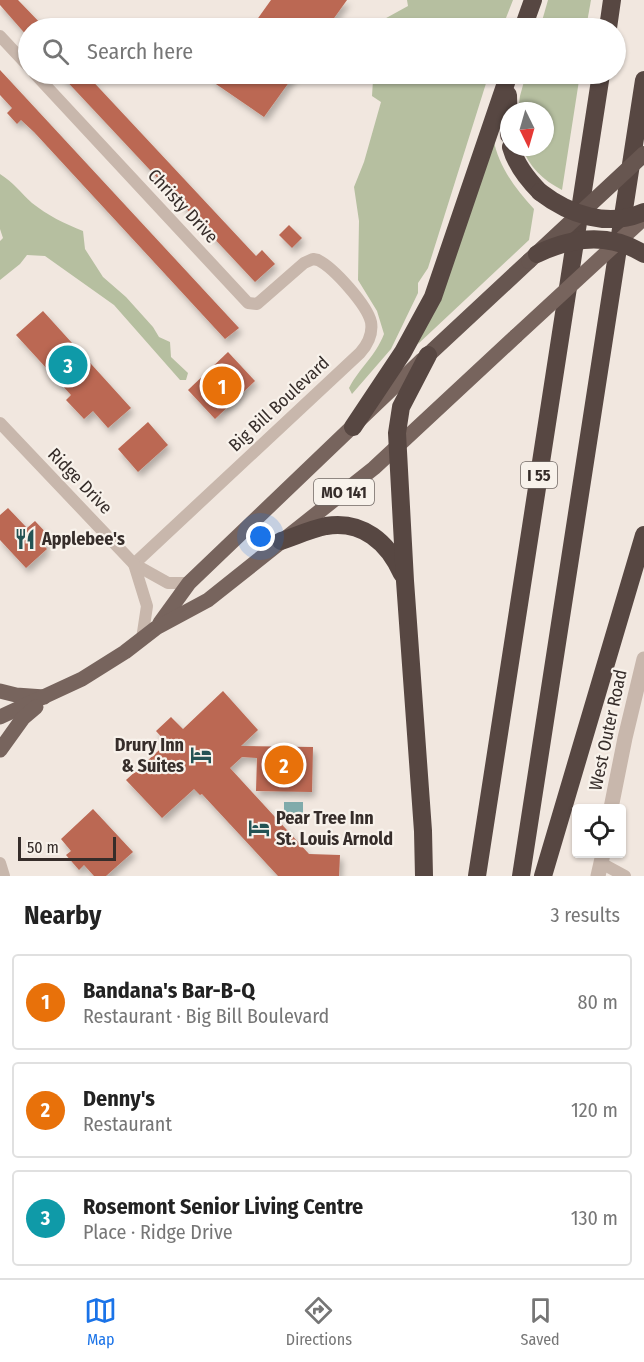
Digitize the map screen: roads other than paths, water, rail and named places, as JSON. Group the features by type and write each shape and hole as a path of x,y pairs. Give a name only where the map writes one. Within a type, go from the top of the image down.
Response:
{"highway":[{"path":"527,18 532,0"},
{"path":"609,18 612,0"},
{"name":"I 55","path":"521,876 644,80"},
{"path":"353,427 403,352 433,297 506,84"},
{"path":"507,102 508,84"},
{"name":"I 55","path":"477,876 599,84"},
{"name":"MO 141","path":"428,355 644,154"},
{"path":"515,156 529,181 562,208 579,214 616,219 630,218 644,212"},
{"path":"533,258 560,243 575,239 604,239 618,242 644,254"},
{"path":"424,876 423,831 397,447 401,407 428,355"},
{"path":"281,541 326,526 348,525 368,531 384,544 395,558 405,581"},
{"path":"543,876 644,535"}],"main road":[{"name":"MO 141","path":"0,717 47,697 88,675 156,628 208,600 374,468 644,218"},
{"name":"MO 141","path":"156,628 189,583 428,355"},
{"path":"0,691 16,695 47,697"},
{"path":"0,750 23,718 47,697"}],"street":[{"path":"0,36 18,55"},
{"name":"Christy Drive","path":"44,84 248,303 257,304 304,263 313,259"},
{"name":"Big Bill Boulevard","path":"134,564 366,346 371,331 369,315 323,262 313,259"},
{"name":"Ridge Drive","path":"0,423 134,564 168,583 189,583"},
{"name":"Ridge Drive","path":"134,564 147,606 142,639"},
{"name":"West Outer Road","path":"612,804 644,659"},
{"path":"0,863 4,876"},
{"path":"601,864 625,876"}],"water":[{"path":"284,802 303,802 303,822 292,822 293,813 284,813"}],"place":[{"name":"Rosemont Senior Living Centre","path":"68,365"},
{"name":"Bandana's Bar-B-Q","path":"222,386"},
{"name":"Applebee's","path":"25,539"},
{"name":"Drury Inn & Suites","path":"201,755"},
{"name":"Denny's","path":"284,765"},
{"name":"Pear Tree Inn St. Louis Arnold","path":"259,828"}]}
